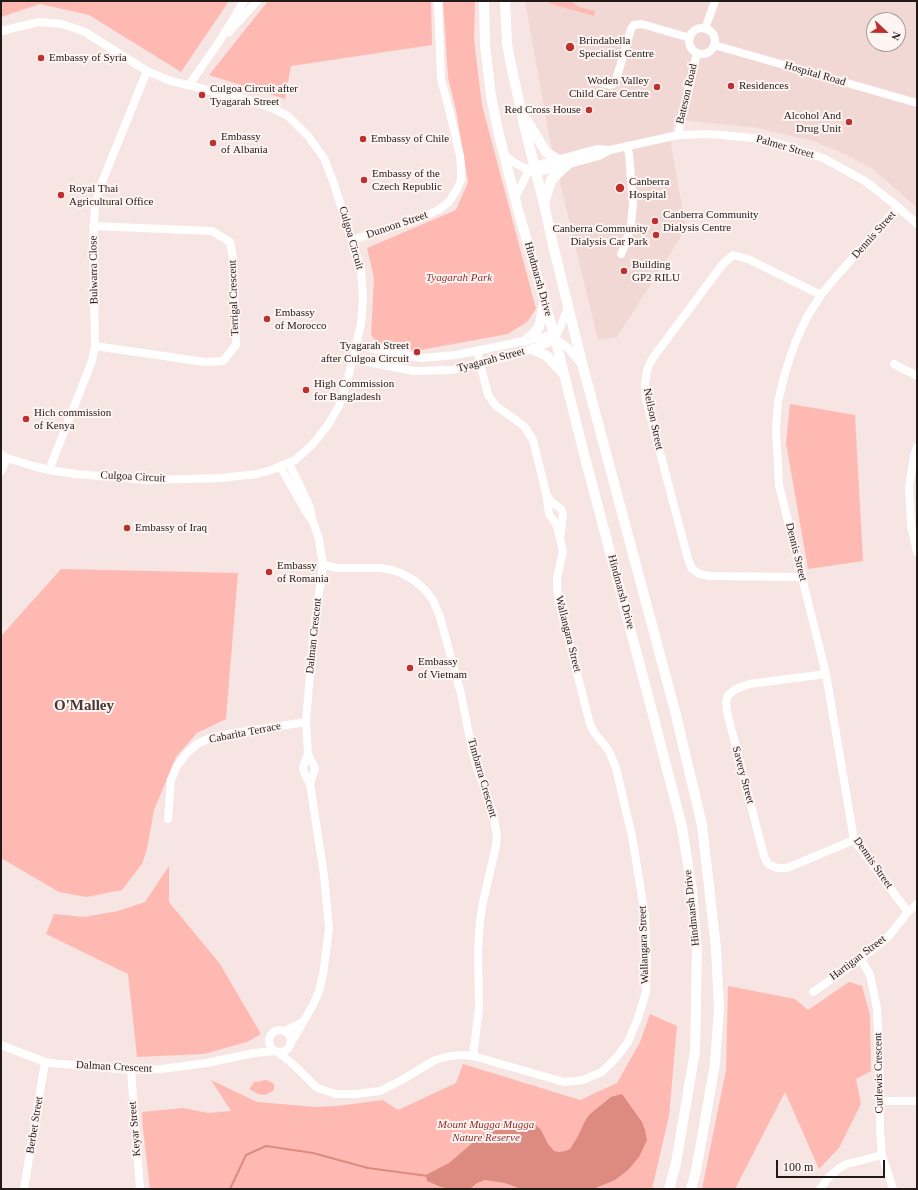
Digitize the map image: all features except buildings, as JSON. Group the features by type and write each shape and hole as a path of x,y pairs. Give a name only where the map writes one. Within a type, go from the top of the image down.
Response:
{"main road":[{"name":"Hindmarsh Drive","path":"484,1 485,45 491,96 505,156 515,198 555,338 682,827 692,891 697,950 694,1051 676,1163 669,1189"},
{"name":"Hindmarsh Drive","path":"505,1 509,54 553,245 675,711 702,825 716,948 719,1008 715,1064 696,1171 691,1189"},
{"path":"521,110 546,152 557,160"},
{"path":"544,204 551,180 568,164"},
{"path":"525,341 539,327 544,302"},
{"path":"532,349 547,356 563,373"}],"street":[{"path":"189,86 219,42 244,1"},
{"path":"219,42 257,1"},
{"name":"Dunoon Street","path":"352,240 419,219 438,210 449,202 457,189 460,180 460,156 440,79 438,1"},
{"path":"705,29 715,1"},
{"name":"Culgoa Circuit","path":"1,31 39,22 62,24 85,32 147,71 171,81 249,100 268,106 288,116 308,136 324,158 334,184 361,269 363,298 361,324 346,386 339,406 328,425 312,445 295,460 289,463 257,474 242,476 155,480 76,474 49,470 4,456"},
{"path":"595,81 610,85 616,80 630,29 636,24 690,38"},
{"path":"698,29 705,29 712,34 714,45 709,52 697,53 690,45 690,38 694,31 698,29"},
{"name":"Hospital Road","path":"714,45 917,103"},
{"name":"Bateson Road","path":"678,135 697,53"},
{"name":"Bulwarra Close","path":"49,470 92,361 95,346 93,226 95,206 100,187 147,71"},
{"name":"Palmer Street","path":"505,156 524,168 543,171 599,156 610,150 678,135 711,134 752,138 778,143 823,158 865,181 917,224"},
{"path":"621,254 631,225 633,204 627,146"},
{"name":"Palmer Street","path":"515,198 527,174 541,164 597,149 610,150"},
{"name":"Dennis Street","path":"898,207 835,278 821,295 807,317 795,343 785,373 778,402 776,429 779,485 826,674 854,840 908,912"},
{"name":"Terrigal Crescent","path":"93,226 212,231 230,242 233,259 236,345 223,361 205,362 95,346"},
{"name":"Neilson Street","path":"802,577 710,576 699,574 692,569 688,559 646,399 645,384 647,370 652,359 722,265 733,255 748,259 821,295"},
{"path":"569,306 555,338 568,348 584,367"},
{"name":"Tyagarah Street","path":"356,344 372,349 422,358 456,355 548,336 555,338"},
{"name":"Tyagarah Street","path":"353,359 414,371 452,370 518,354 548,343 555,338"},
{"name":"Wallangara Street","path":"276,1051 320,1089 336,1094 356,1094 380,1091 435,1060 450,1056 464,1055 473,1056 564,1082 583,1080 602,1072 616,1058 628,1042 638,1018 646,992 647,963 645,916 632,836 616,768 609,752 590,724 559,603 556,587 563,551 560,538 556,524 549,514 546,493 533,440 524,426 496,406 488,395 477,351"},
{"path":"894,364 917,376"},
{"path":"917,447 908,487 911,525 917,552"},
{"path":"1,471 4,456"},
{"name":"Dalman Crescent","path":"289,463 310,507 312,519 319,539 323,566 313,635 306,722 308,754 303,768 310,784 324,875 329,928 323,975 319,991 291,1045"},
{"name":"Dalman Crescent","path":"280,466 305,510 312,519"},
{"name":"Wallangara Street","path":"546,493 551,501 561,509 563,513 560,538"},
{"name":"Timbarra Crescent","path":"323,566 338,568 380,568 401,573 415,580 430,596 440,617 461,694 472,750 493,812 496,832 496,846 480,921 478,949 480,994 473,1056"},
{"name":"Savery Street","path":"826,674 749,684 736,689 728,695 726,702 727,712 764,856 768,864 777,868 787,868 854,840"},
{"name":"Cabarita Terrace","path":"168,819 171,780 181,760 197,744 210,738 234,733 306,722"},
{"name":"Hartigan Street","path":"813,992 861,959 888,936 908,912 917,904"},
{"name":"Curlewis Crescent","path":"861,959 870,974 877,1008 882,1155 893,1189"},
{"path":"254,1053 270,1038 274,1032 281,1030 284,1031 303,1022"},
{"path":"284,1031 290,1036 295,1066"},
{"path":"270,1038 270,1046 276,1051 285,1051 291,1045"},
{"name":"Dalman Crescent","path":"1,1045 45,1062 130,1070 161,1069 207,1063 254,1053 276,1051"},
{"name":"Berbet Street","path":"24,1189 45,1062"},
{"name":"Keyar Street","path":"130,1070 140,1189"},
{"path":"880,1101 917,1101"},
{"path":"820,1189 828,1178 838,1169 847,1164 882,1155"}],"shaded area":[{"name":"Canberra Hospital","path":"525,1 917,1 917,208 873,169 845,154 813,141 758,128 674,119 671,144 686,229 617,337 598,340 550,141"},
{"path":"622,1094 642,1122 647,1140 639,1157 628,1170 615,1180 593,1189 521,1189 505,1183 485,1180 477,1183 470,1189 451,1189 441,1187 427,1181 426,1175 449,1163 483,1134 504,1123 529,1121 541,1130 548,1144 554,1151 559,1152 570,1149 590,1114 611,1097"}],"green space":[{"path":"1,1 229,1 181,72 89,15 40,4 1,17"},
{"path":"268,1 431,1 432,45 291,66 285,99 209,75"},
{"name":"Tyagarah Park","path":"443,1 475,1 474,40 482,105 536,309 527,322 508,334 415,351 377,342 371,335 374,278 367,248 456,210 468,182 456,110 448,77"},
{"path":"548,1 571,1 579,7 595,11 594,16 551,4"},
{"path":"790,404 855,415 863,561 808,569 786,443"},
{"path":"61,569 238,573 226,719 197,733 176,757 154,810 147,849 142,864 122,890 86,897 59,892 1,858 1,636"},
{"path":"169,866 169,902 220,964 261,1034 247,1042 204,1054 137,1057 128,974 46,934 54,914 84,917 118,911 145,902"},
{"path":"849,982 862,986 870,1015 871,1071 856,1079 861,1104 839,1148 819,1169 785,1092 735,1189 702,1189 726,1070 728,986 795,999 808,1010"},
{"name":"Mount Mugga Mugga Nature Reserve","path":"650,1014 677,1026 669,1116 652,1189 150,1189 142,1112 183,1108 208,1113 231,1111 211,1080 257,1102 316,1107 383,1100 398,1110 456,1083 463,1064 580,1100 617,1083 640,1042"},
{"path":"265,1080 274,1084 274,1090 265,1095 258,1094 249,1089 255,1081 258,1082"}],"waterway":[{"path":"230,1189 246,1155 266,1146 313,1153 368,1168 428,1176"}],"place":[{"name":"Brindabella Specialist Centre","path":"570,47"},
{"name":"Embassy of Syria","path":"41,58"},
{"name":"Residences","path":"731,86"},
{"name":"Woden Valley Child Care Centre","path":"657,87"},
{"name":"Culgoa Circuit after Tyagarah Street","path":"202,95"},
{"name":"Red Cross House","path":"589,110"},
{"name":"Alcohol And Drug Unit","path":"849,122"},
{"name":"Embassy of Chile","path":"363,139"},
{"name":"Embassy of Albania","path":"213,143"},
{"name":"Embassy of the Czech Republic","path":"364,180"},
{"name":"Canberra Hospital","path":"620,188"},
{"name":"Royal Thai Agricultural Office","path":"61,195"},
{"name":"Canberra Community Dialysis Centre","path":"655,221"},
{"name":"Canberra Community Dialysis Car Park","path":"656,235"},
{"name":"Building GP2 RILU","path":"624,271"},
{"name":"Embassy of Morocco","path":"267,319"},
{"name":"Tyagarah Street after Culgoa Circuit","path":"417,352"},
{"name":"High Commission for Bangladesh","path":"306,390"},
{"name":"Hich commission of Kenya","path":"26,419"},
{"name":"Embassy of Iraq","path":"127,528"},
{"name":"Embassy of Romania","path":"269,572"},
{"name":"Embassy of Vietnam","path":"410,668"}],"district":[{"name":"O'Malley","path":"84,706"}]}
